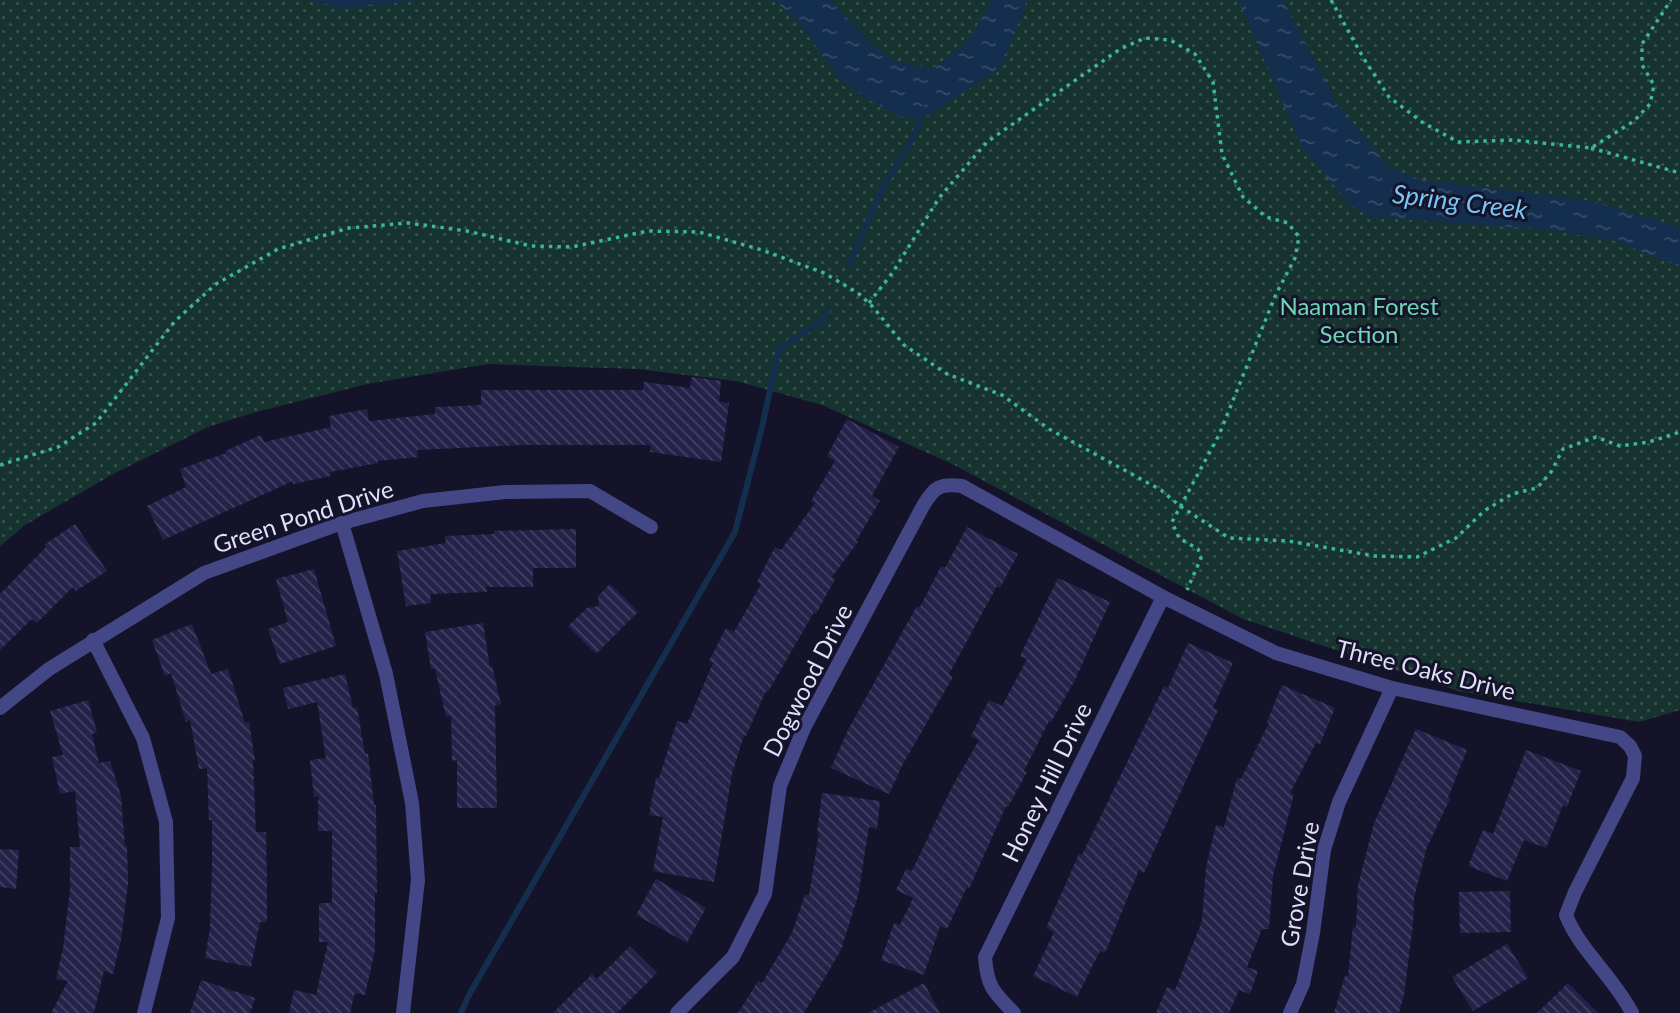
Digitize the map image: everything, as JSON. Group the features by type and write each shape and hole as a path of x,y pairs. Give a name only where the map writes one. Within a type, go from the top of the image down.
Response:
{"street":[{"name":"Three Oaks Drive","path":"946,484 962,486 1163,597 1276,653 1392,688 1620,737 1630,746 1635,756 1633,778 1566,915 1573,933 1625,998 1632,1013"},
{"name":"Dogwood Drive","path":"677,1013 733,957 765,894 780,786 804,729 927,499 932,492 946,484"},
{"name":"Green Pond Drive","path":"0,708 49,669 204,573 342,523 423,501 505,492 590,491 651,527"},
{"path":"342,523 386,674 412,803 418,880 403,1013"},
{"name":"Honey Hill Drive","path":"1014,1013 991,990 985,957 1163,597"},
{"path":"93,640 143,738 166,822 168,918 144,1013"},
{"name":"Grove Drive","path":"1290,1013 1303,984 1327,838 1339,802 1392,688"}],"path":[{"path":"1331,0 1389,97 1422,122 1458,142 1513,140 1591,148 1680,173"},
{"path":"1591,148 1634,121 1650,104 1654,85 1642,65 1642,44 1671,0"},
{"path":"869,303 893,272 939,198 987,142 1120,49 1145,38 1170,40 1195,54 1213,82 1222,154 1243,197 1266,217 1288,223 1299,237 1295,258 1276,295 1219,435 1172,522 1179,538 1198,549 1201,558 1186,592"},
{"path":"0,465 58,447 96,423 175,321 216,284 278,249 349,228 408,223 467,231 531,246 572,247 648,231 699,232 762,250 824,273 859,293 904,345 947,374 1002,395 1049,429 1161,490 1180,506 1229,538 1288,541 1375,556 1417,557 1456,538 1483,511 1512,494 1537,488 1563,449 1596,437 1620,446 1649,442 1680,432"}],"green space":[{"name":"Naaman Forest Section","path":"0,0 1680,0 1680,710 1639,722 1458,691 1243,619 954,465 822,405 736,381 637,369 488,364 367,384 256,412 208,427 115,473 25,525 0,546"}],"water":[{"path":"309,0 421,0 343,9"},
{"path":"774,0 831,0 865,37 893,61 933,68 965,44 993,0 1027,0 1003,66 928,116 902,118 865,98 838,78 797,20"},
{"name":"Spring Creek","path":"1238,0 1283,0 1337,103 1389,167 1419,179 1593,201 1680,227 1680,267 1612,240 1538,229 1371,217 1350,205 1302,147"}],"building":[{"path":"692,377 721,381 719,402 729,403 721,462 650,452 651,445 521,445 417,450 418,457 377,461 378,463 330,472 331,476 293,484 293,481 163,540 147,506 186,487 180,469 226,453 225,451 261,435 264,442 331,427 329,416 367,409 369,421 435,414 435,407 481,405 481,390 643,390 644,382 690,388"},
{"path":"847,419 899,447 872,496 880,501 856,541 858,542 832,577 835,579 816,614 814,612 768,692 766,691 746,736 744,735 732,774 714,882 653,871 663,817 649,815 656,778 659,778 677,721 687,724 713,663 709,661 726,628 734,632 761,584 757,582 775,547 781,550 815,503 811,501 835,461 827,456"},
{"path":"75,524 107,571 76,591 73,587 37,623 32,619 0,650 0,594 46,547 44,545"},
{"path":"967,527 1018,554 1000,588 997,586 949,674 953,677 903,764 889,794 831,768 848,730 917,606 920,607 941,566 945,568"},
{"path":"576,529 576,568 533,568 533,587 486,587 487,592 430,594 431,603 406,606 397,551 446,543 445,536 494,534 494,531"},
{"path":"314,569 336,646 280,664 268,629 288,622 276,579"},
{"path":"1058,578 1110,602 1075,680 1051,722 1049,721 1024,771 1027,772 1008,807 1006,806 969,889 967,887 947,929 940,926 924,975 881,960 894,923 900,925 913,898 896,890 906,869 912,871 952,787 979,740 971,736 989,700 1002,706 1027,659 1020,656"},
{"path":"610,584 638,612 596,654 568,626 587,608 599,606 598,596"},
{"path":"483,623 490,667 492,666 501,704 495,705 497,808 457,808 457,760 452,761 451,716 446,717 435,669 431,669 425,632"},
{"path":"192,624 211,674 228,669 245,723 249,722 255,760 256,832 266,832 267,883 267,922 260,922 251,967 205,958 210,928 212,869 212,820 209,820 207,768 199,769 190,720 186,722 171,673 165,676 152,640"},
{"path":"1188,643 1233,663 1213,708 1218,710 1144,873 1139,870 1105,953 1100,951 1077,997 1033,976 1054,932 1046,928 1079,854 1082,855 1164,686 1168,688"},
{"path":"345,674 353,708 357,707 365,754 368,753 376,805 375,950 365,995 355,993 350,1013 289,1013 294,990 316,995 328,942 319,942 319,903 332,903 332,831 318,831 318,796 314,797 310,760 326,758 317,702 288,709 283,688"},
{"path":"1282,685 1335,708 1320,744 1316,743 1290,793 1294,794 1273,876 1269,929 1262,929 1247,967 1258,971 1250,994 1239,990 1229,1013 1156,1013 1167,987 1175,990 1202,921 1206,867 1216,825 1224,827 1237,778 1241,779 1269,723 1267,722"},
{"path":"88,700 97,732 92,734 99,763 110,761 121,796 128,883 121,940 113,974 104,971 94,1013 51,1013 68,981 56,979 70,890 70,847 80,847 75,791 60,794 52,757 63,755 50,711"},
{"path":"1416,729 1467,750 1448,798 1450,799 1427,847 1414,898 1404,995 1399,1013 1334,1013 1345,976 1348,976 1353,927 1356,928 1358,885 1374,823"},
{"path":"1526,750 1581,771 1567,807 1563,805 1546,848 1524,840 1507,881 1468,866 1483,830 1493,834"},
{"path":"822,793 880,801 877,829 869,827 858,896 841,950 804,1013 738,1013 758,981 762,983 792,933 805,894 809,895"},
{"path":"0,849 19,850 16,889 0,887"},
{"path":"656,879 706,908 687,943 636,915"},
{"path":"1510,891 1511,932 1460,933 1459,892"},
{"path":"1507,944 1528,978 1473,1011 1452,977"},
{"path":"630,946 657,973 617,1013 553,1013 592,974 597,979"},
{"path":"201,980 255,998 250,1013 190,1013"},
{"path":"924,983 940,1013 868,1013"},
{"path":"1568,983 1598,1013 1537,1013"}],"waterway":[{"path":"849,265 883,187 914,136 923,109"},
{"path":"461,1013 735,532 779,349 823,320 827,311"}]}
